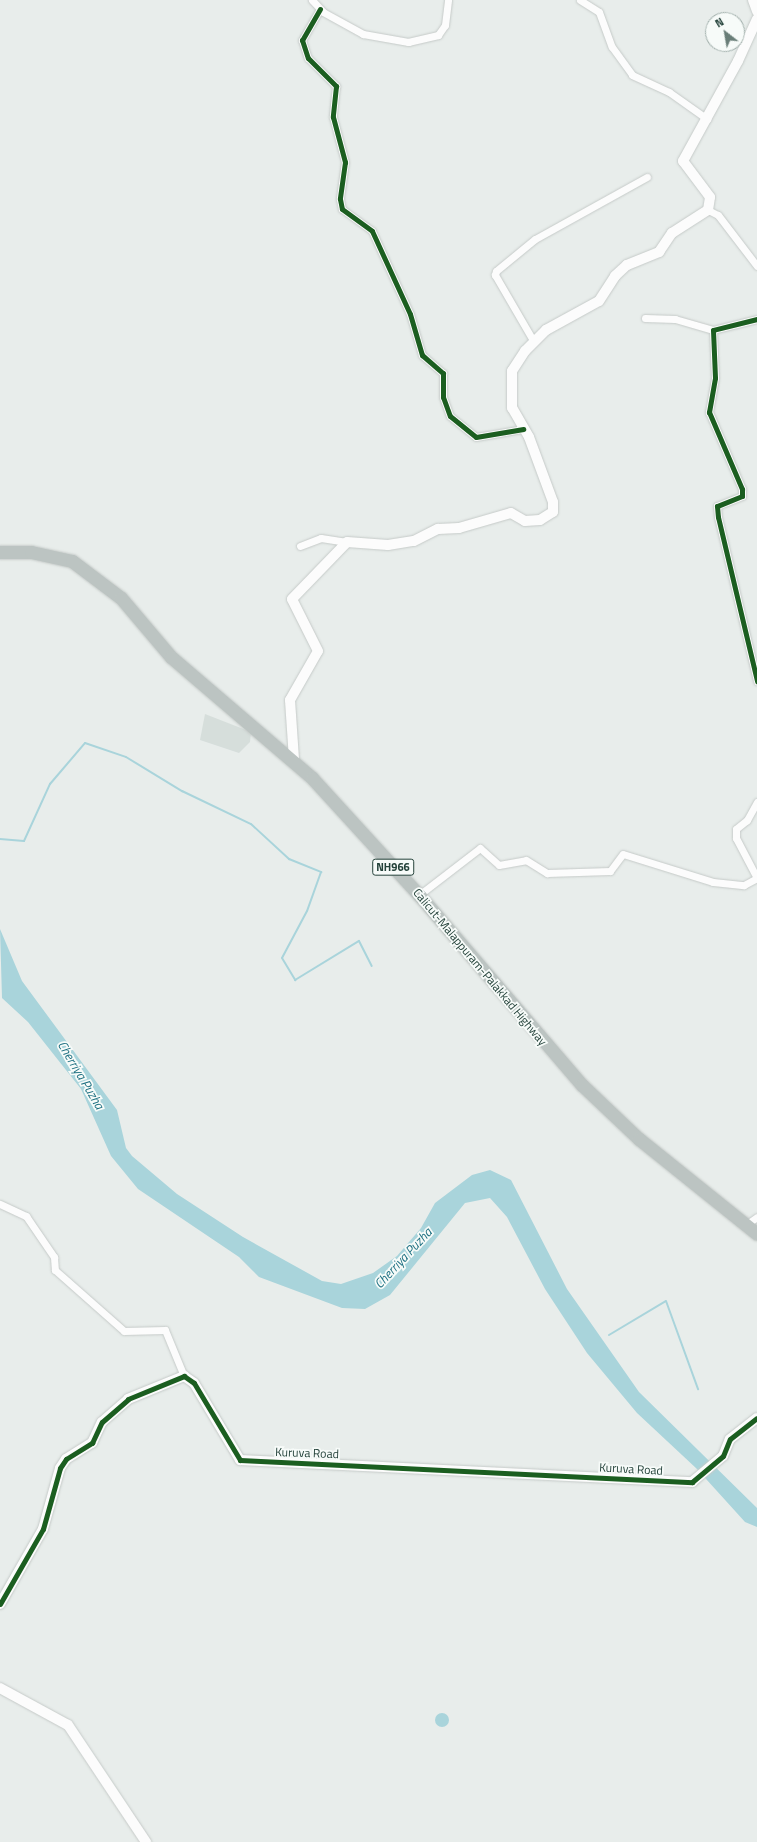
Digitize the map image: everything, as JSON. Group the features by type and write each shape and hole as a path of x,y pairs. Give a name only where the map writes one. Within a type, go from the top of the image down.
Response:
{"highway":[{"name":"Calicut-Malappuram-Palakkad Highway","path":"0,552 57,556 97,577 121,598 171,657 294,759 419,895 582,1085 639,1139 752,1220 757,1234"}],"main road":[{"path":"753,0 757,11"},
{"path":"294,759 290,700 318,651 292,599 347,542 388,545 414,541 438,529 460,528 511,513 525,521 540,520 553,512 553,502 529,437 512,408 512,371 534,342 546,330 599,301 615,276 627,265 659,252 672,233 708,210 710,197 683,161 707,119 757,19"},
{"path":"0,1604 43,1529 60,1468 66,1459 92,1443 102,1422 128,1399 184,1376"},
{"name":"Kuruva Road","path":"184,1376 194,1383 240,1460 685,1482 698,1479 724,1456 730,1440 757,1418"},
{"path":"0,1688 68,1725 146,1842"}],"street":[{"path":"312,0 320,9 363,34 408,42 438,35 445,25 448,0"},
{"path":"580,0 598,12 612,47 632,75 669,92 707,119"},
{"path":"320,9 302,40 308,58 336,86 333,117 345,162 340,199 342,209 372,231 410,314 422,355 443,373 444,397 450,416 476,437 523,429"},
{"path":"534,342 495,275 496,271 535,239 647,177"},
{"path":"708,210 718,215 757,266"},
{"path":"645,318 675,318 713,330 757,319"},
{"path":"713,330 715,378 709,412 742,489 742,496 717,506 718,517 757,681"},
{"path":"300,546 321,538 347,542"},
{"path":"419,895 480,848 499,866 526,860 547,873 610,871 623,854 713,882 744,885 757,878 736,838 736,829 747,820 757,802"},
{"path":"0,1204 26,1216 54,1257 55,1270 124,1331 165,1330 184,1376"}],"shaded area":[{"path":"205,714 251,732 250,742 239,753 200,740"}],"water":[{"name":"Cherriya Puzha","path":"0,929 22,981 117,1110 126,1148 132,1156 177,1194 243,1237 322,1281 341,1284 373,1273 397,1256 421,1228 435,1203 472,1175 490,1170 511,1180 567,1289 639,1392 757,1508 757,1527 745,1522 697,1469 637,1413 587,1353 545,1289 507,1217 490,1198 465,1203 390,1295 365,1309 342,1308 259,1277 239,1257 138,1189 111,1156 81,1089 28,1022 2,998"},
{"path":"439,1713 445,1713 449,1717 449,1723 445,1727 439,1727 435,1723 435,1717"}],"waterway":[{"path":"0,839 24,841 50,784 85,743 126,757 182,791 251,824 289,859 321,872 307,911 282,958 295,980 359,941 372,966"},
{"path":"609,1335 666,1301 698,1389"}],"cycle path":[{"path":"320,9 302,40 308,58 336,86 333,117 345,162 340,199 342,209 372,231 410,314 422,355 443,373 443,397 450,416 476,437 523,429"},
{"path":"757,319 713,330 715,378 709,412 742,489 742,496 717,506 718,517 757,681"},
{"path":"0,1604 43,1529 60,1468 66,1459 92,1443 102,1422 128,1399 184,1376 194,1383 240,1460 692,1482 723,1456 730,1439 757,1418"}]}
